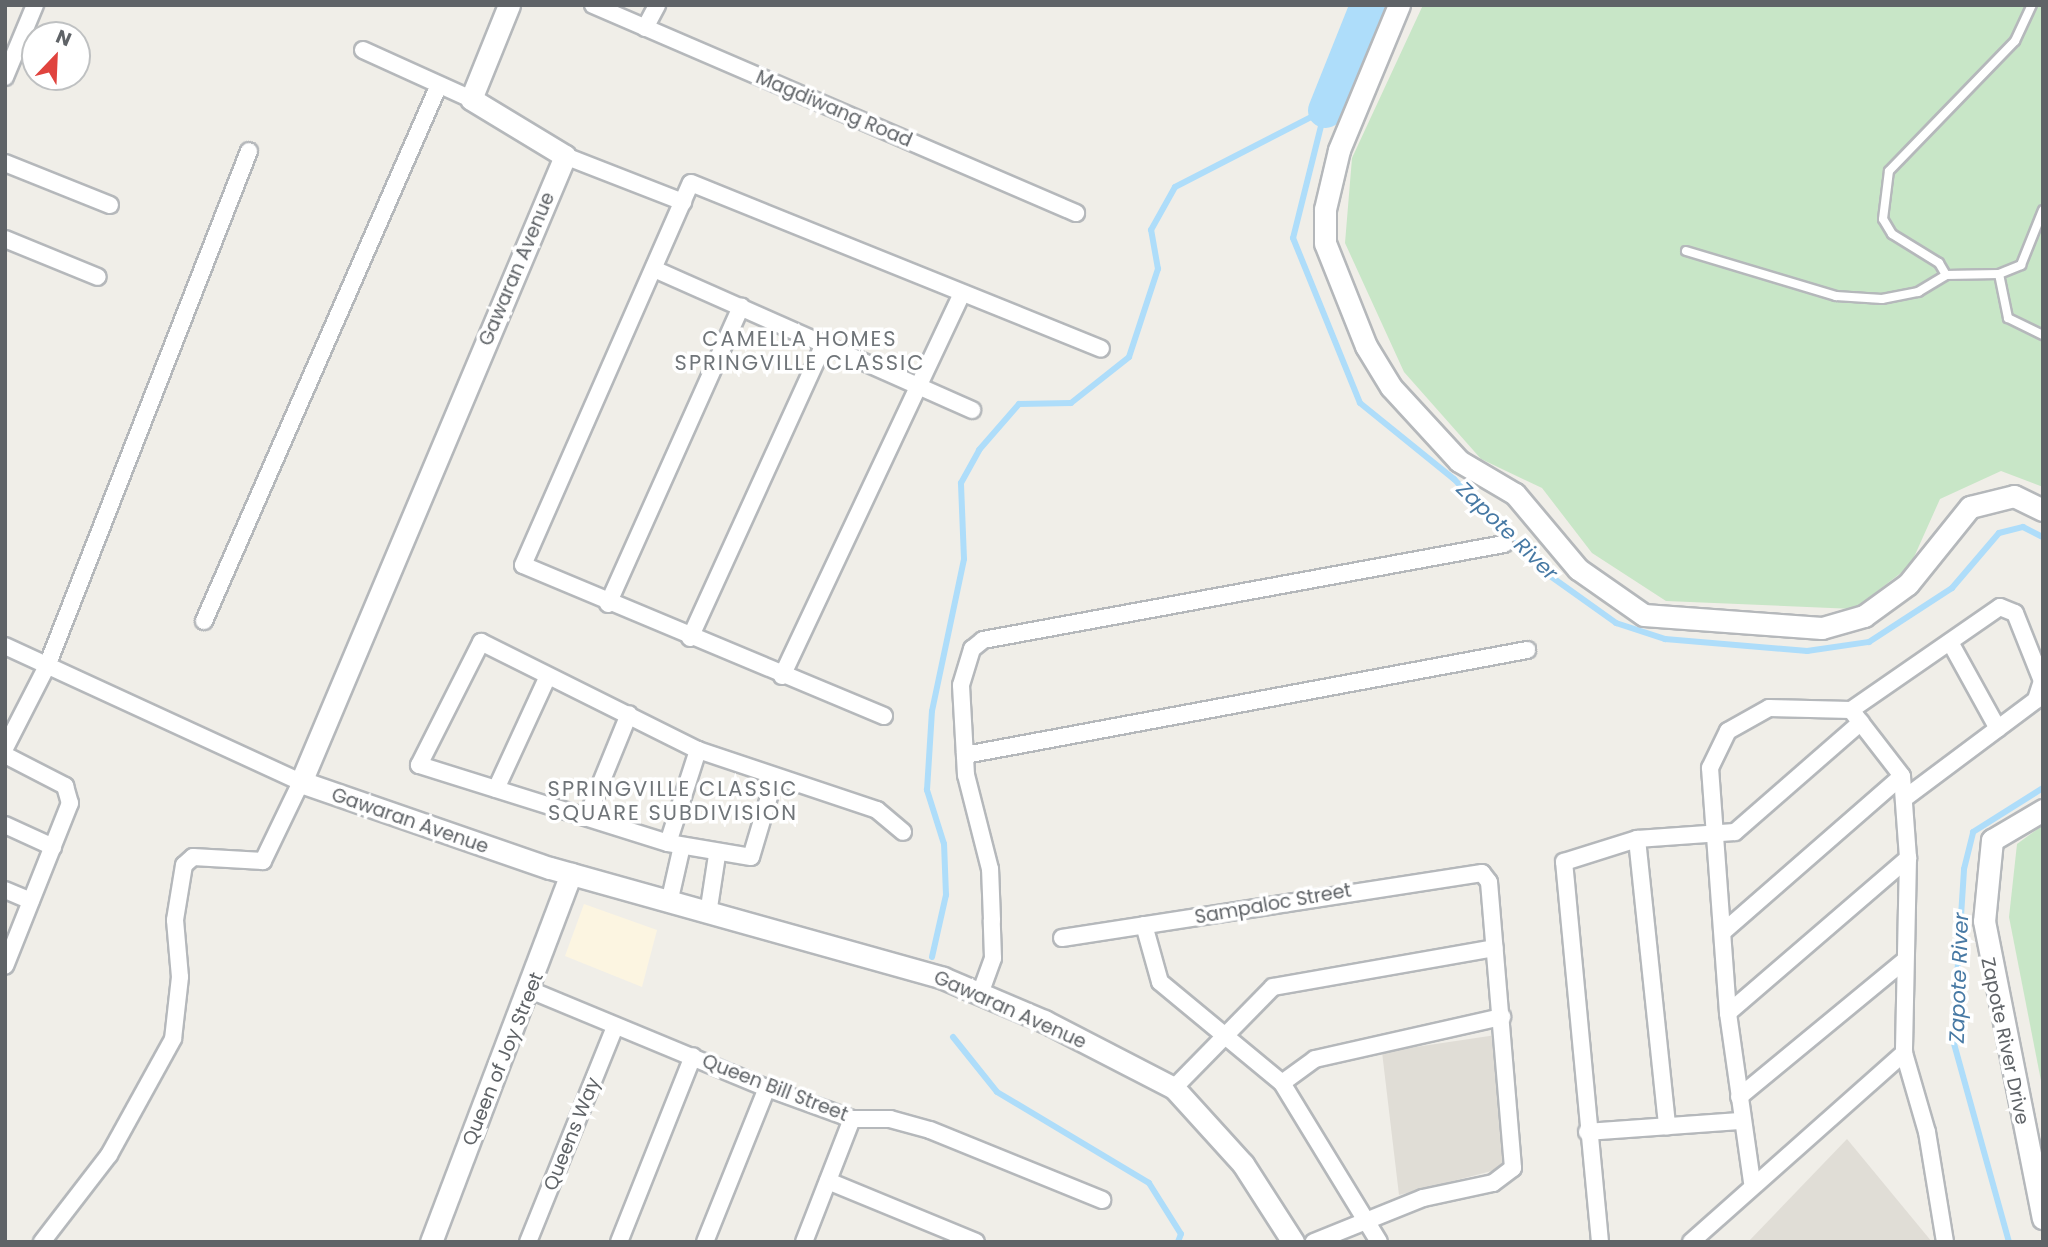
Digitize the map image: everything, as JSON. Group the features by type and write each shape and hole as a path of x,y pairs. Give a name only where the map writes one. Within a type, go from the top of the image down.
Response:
{"street":[{"path":"5,77 35,5"},
{"path":"471,99 509,5"},
{"name":"Magdiwang Road","path":"593,5 1076,213"},
{"path":"645,28 657,5"},
{"path":"1399,5 1339,150 1325,209 1325,243 1366,346 1391,387 1459,461 1515,494 1578,569 1652,617 1822,628 1864,616 1900,591 1970,506 2014,496 2043,510"},
{"path":"363,50 471,99 565,156 683,202"},
{"path":"204,621 439,85"},
{"path":"5,748 47,666 249,151"},
{"name":"Gawaran Avenue","path":"565,156 301,782 571,874 980,994 1174,1088 1243,1164 1293,1242"},
{"path":"5,163 110,205"},
{"path":"884,716 608,604 523,565 691,183 1101,349"},
{"path":"5,239 98,277"},
{"path":"653,269 825,342 972,410"},
{"path":"782,676 962,293"},
{"path":"608,604 741,306"},
{"path":"690,638 825,342"},
{"path":"980,994 993,958 989,869 965,755 961,685 972,649 983,640 1504,544"},
{"path":"1600,1242 1562,870 1571,857 1637,839 1715,831 1735,832 1758,815 1856,716 1950,642 2000,607 2015,613 2041,691 1998,729 1905,798"},
{"path":"774,780 751,857 717,855 675,845 419,765 481,642 698,750 774,780 877,810 903,832"},
{"path":"1950,642 1998,729"},
{"path":"5,646 301,782 263,861 193,857 184,865 176,920 180,977 173,1039 109,1154 42,1242"},
{"path":"965,755 1527,650"},
{"path":"496,789 548,676"},
{"path":"1752,1182 1739,1121 1739,1097 1728,1013 1710,768 1728,731 1769,708 1856,716 1902,776 1908,858 1904,1054 1927,1132 1945,1242"},
{"path":"587,817 629,714"},
{"path":"669,903 675,845 698,750"},
{"path":"5,755 69,793 53,847 5,966"},
{"path":"1723,932 1902,776"},
{"name":"Zapote River Drive","path":"2043,810 1992,839 1984,921 2043,1218"},
{"path":"5,825 53,847"},
{"path":"1637,839 1667,1126"},
{"path":"708,914 717,855"},
{"path":"1728,1013 1908,858"},
{"name":"Sampaloc Street","path":"1062,938 1482,873 1495,948"},
{"name":"Queen of Joy Street","path":"431,1242 530,990 571,874"},
{"path":"5,890 31,901"},
{"path":"1144,925 1160,982 1282,1083 1367,1217 1379,1242"},
{"path":"1174,1088 1273,987 1495,948 1516,1157 1508,1176 1367,1217 1314,1242"},
{"path":"1739,1097 1905,960"},
{"name":"Queen Bill Street","path":"530,990 767,1088 852,1119 890,1119 930,1130 1102,1200"},
{"path":"1282,1083 1315,1059 1502,1017"},
{"name":"Queens Way","path":"528,1242 615,1027"},
{"path":"1691,1242 1752,1182 1904,1054"},
{"path":"619,1242 693,1056"},
{"path":"705,1242 767,1088"},
{"path":"804,1242 852,1119"},
{"path":"1587,1132 1739,1121"},
{"path":"828,1181 976,1242"}],"lane":[{"path":"1946,275 1939,263 1892,234 1883,219 1889,171 2015,41 2032,5"},
{"path":"1686,251 1836,296 1882,299 1918,292 1946,275 1999,274 2021,265 2043,210"},
{"path":"1999,274 2008,318 2043,335"}],"shaded area":[{"path":"584,904 657,930 642,987 565,956"},
{"path":"1496,1035 1511,1166 1399,1195 1382,1052"},
{"path":"1847,1139 1932,1242 1748,1242"}],"green space":[{"path":"1423,5 2043,5 2043,487 2001,471 1940,499 1910,566 1854,609 1666,601 1592,553 1542,488 1481,459 1404,372 1345,243 1352,158"},
{"path":"2043,825 2043,1091 2009,917 2017,844"}],"waterway":[{"name":"Zapote River","path":"1325,110 1367,5"},
{"name":"Zapote River","path":"1325,110 1293,238 1360,403 1454,479 1539,568 1616,623 1665,639 1807,651 1869,642 1952,588 1999,533 2023,527 2043,537"},
{"path":"932,957 946,895 944,844 927,790 932,711 964,559 961,483 979,450 1019,404 1071,403 1129,357 1158,269 1151,230 1175,187 1323,111"},
{"name":"Zapote River","path":"2009,1242 1953,1040 1964,869 1973,832 2043,788"},
{"path":"953,1037 997,1092 1149,1183 1181,1234 1178,1242"}],"district":[{"name":"CAMELLA HOMES SPRINGVILLE CLASSIC","path":"800,351"},
{"name":"SPRINGVILLE CLASSIC SQUARE SUBDIVISION","path":"673,801"}]}
